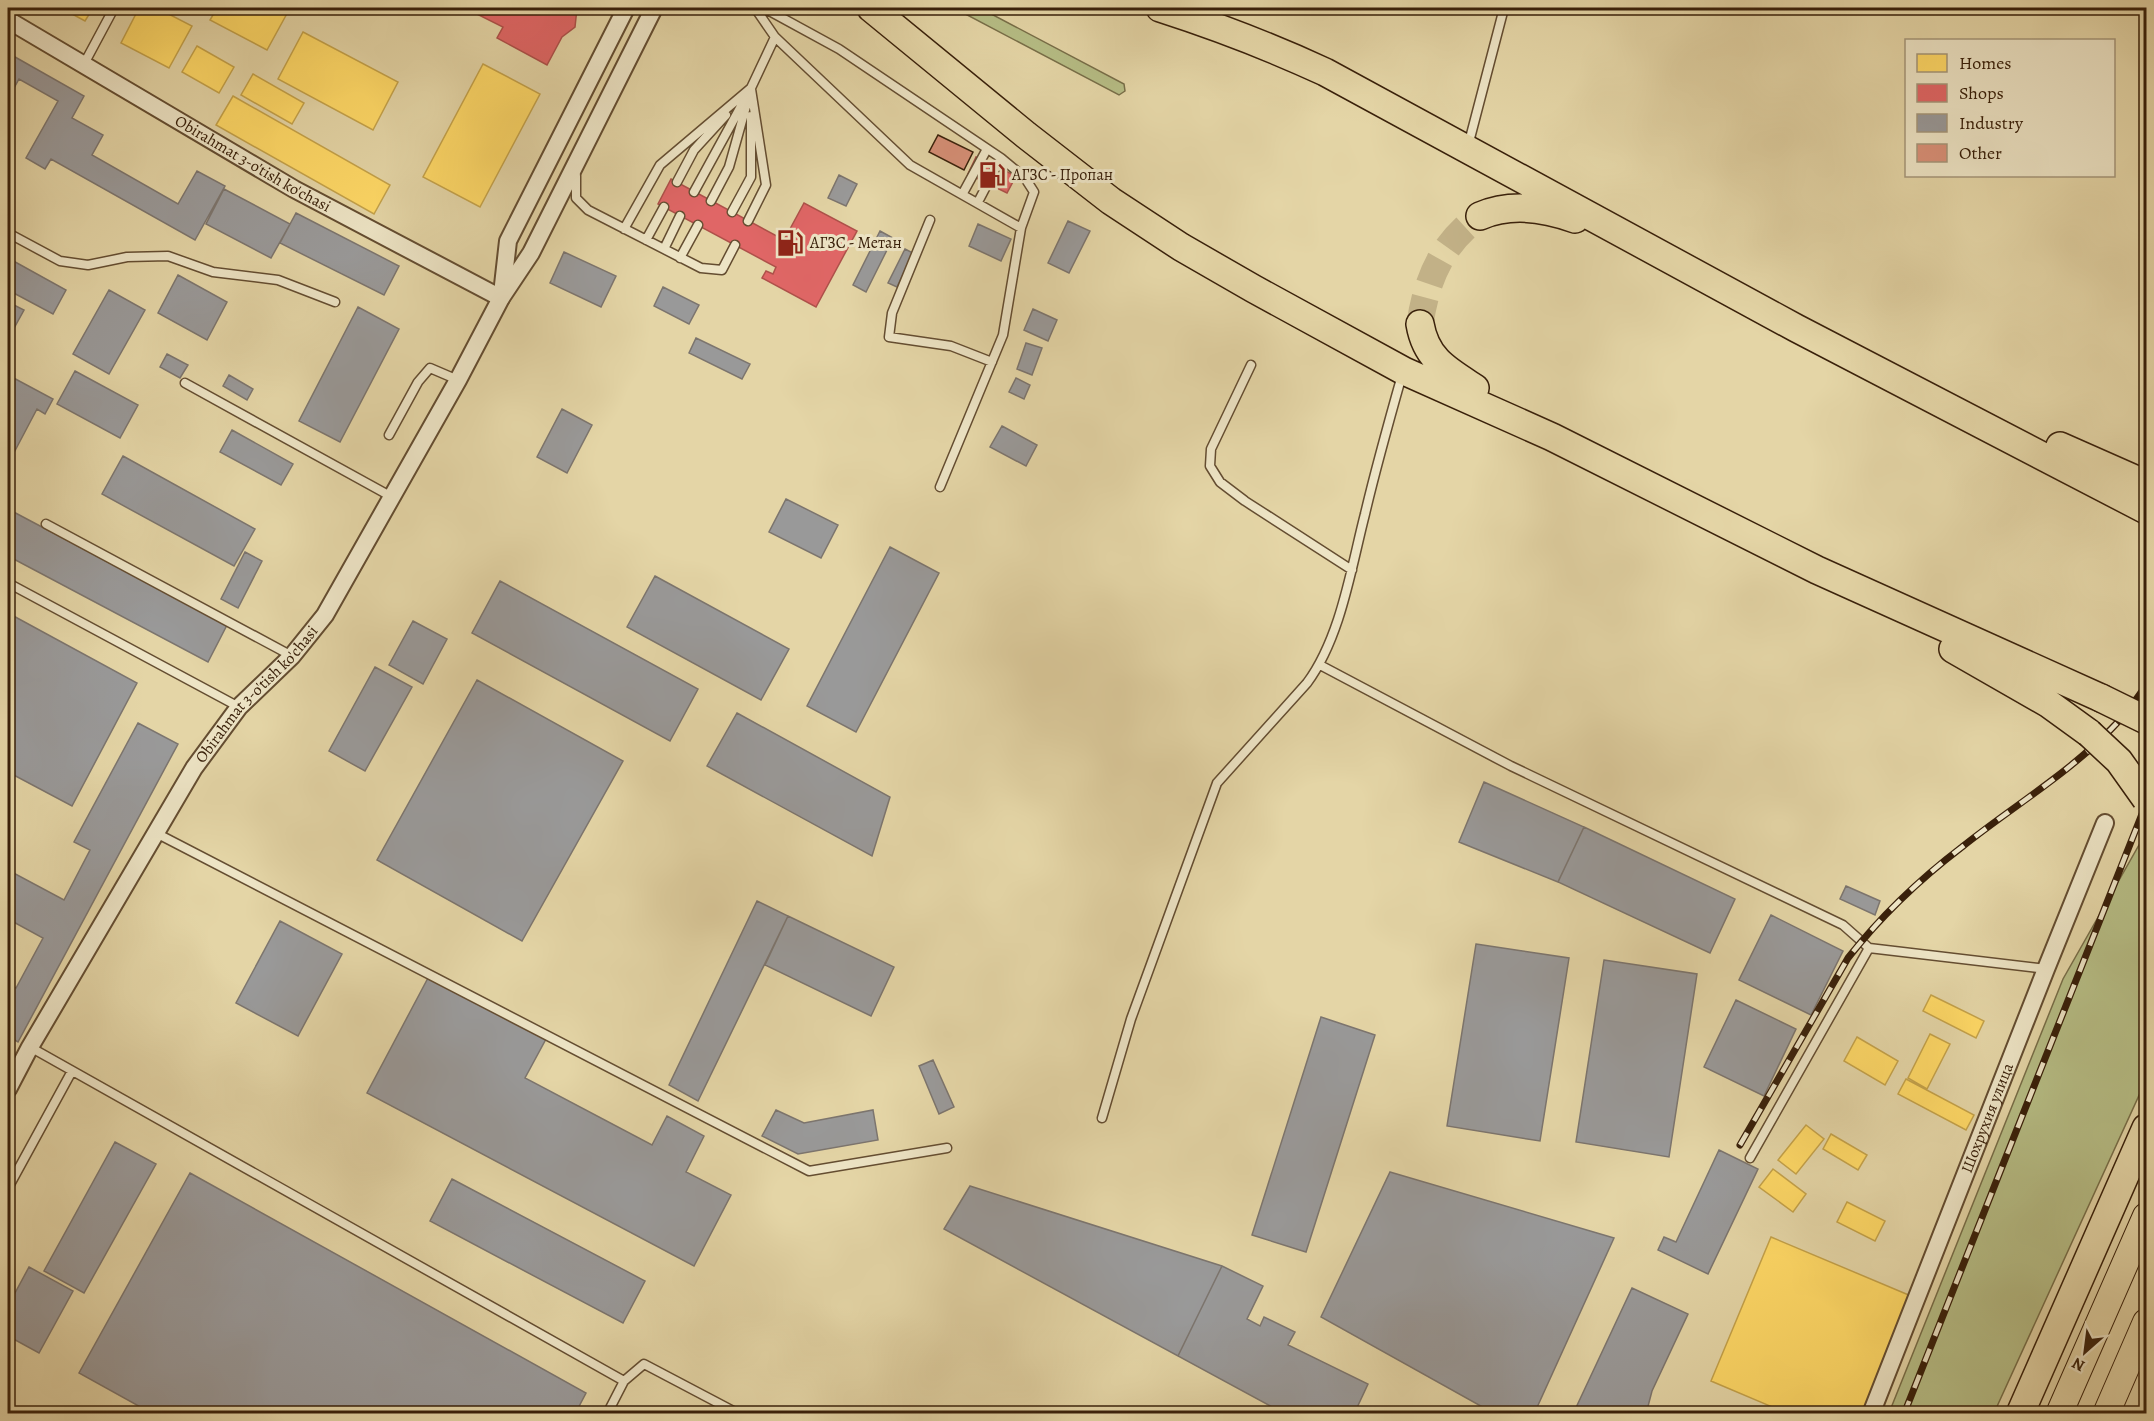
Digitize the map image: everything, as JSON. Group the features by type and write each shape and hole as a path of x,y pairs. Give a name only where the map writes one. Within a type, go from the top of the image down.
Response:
{"highway":[{"path":"871,8 1026,135 1111,201 1190,253 1404,371 1552,437 1817,570 2146,720"},
{"path":"1160,8 1231,32 1315,67 1796,328 2146,510"},
{"path":"1480,216 1499,210 1537,210 1558,213 1622,233"},
{"path":"1420,324 1430,353 1445,369 1552,437"},
{"path":"1796,328 2146,484"},
{"path":"1817,570 2049,704 2089,733 2119,761 2146,799"},
{"path":"2020,1413 2146,1128"}],"main road":[{"path":"2059,1413 2146,1216"},
{"path":"2106,1413 2146,1322"}],"street":[{"name":"Obirahmat 3-o'tish ko'chasi","path":"501,298 508,241 626,8"},
{"name":"Obirahmat 3-o'tish ko'chasi","path":"10,1080 194,768 239,707 292,656 325,615 458,380 501,298 531,253 654,8"},
{"name":"Obirahmat 3-o'tish ko'chasi","path":"8,20 294,189 501,298"},
{"name":"Шохрухия улица","path":"1871,1413 2105,824"}],"lane":[{"path":"84,64 114,8"},
{"path":"755,8 775,37 910,165 963,193 1021,228"},
{"path":"764,8 839,49 1001,158 1025,178 1034,192 1021,228 1003,335 940,487"},
{"path":"1468,148 1504,8"},
{"path":"2142,8 2146,9"},
{"path":"694,192 751,88 775,37"},
{"path":"624,229 660,165 751,88"},
{"path":"677,182 694,150 751,88"},
{"path":"711,201 729,167 751,88"},
{"path":"732,212 751,177 751,88"},
{"path":"748,221 766,185 751,88"},
{"path":"963,193 987,149"},
{"path":"978,202 1001,158"},
{"path":"578,160 574,183 576,198 588,210 701,268 722,270 735,245"},
{"path":"646,240 664,207"},
{"path":"663,249 680,216"},
{"path":"930,220 892,313 889,337 951,346 992,362"},
{"path":"680,258 698,225"},
{"path":"8,232 60,261 88,265 127,257 168,256 213,272 278,280 335,302"},
{"path":"1251,365 1211,448 1210,466 1221,482 1245,501 1352,570"},
{"path":"389,435 418,382 430,368 458,380"},
{"path":"1102,1118 1131,1019 1217,783 1307,683 1320,665 1349,586 1371,487 1404,371"},
{"path":"184,383 392,496"},
{"path":"46,524 292,656"},
{"path":"8,583 239,707"},
{"path":"1320,665 1511,766 1843,925 1869,948 2046,969"},
{"path":"156,832 809,1171 947,1148"},
{"path":"1750,1158 1869,948"},
{"path":"30,1047 624,1381"},
{"path":"8,1188 72,1071"},
{"path":"607,1413 624,1381 644,1364 739,1413"}],"green space":[{"path":"954,8 980,8 1124,84 1125,91 1119,95"},
{"path":"2143,838 2146,845 2146,1080 1994,1413 1889,1413 2063,979"}],"building: Homes":[{"path":"61,8 93,8 85,21"},
{"path":"139,8 157,8 192,26 169,68 121,43"},
{"path":"217,8 290,8 267,50 210,20"},
{"path":"303,32 398,82 373,130 278,79"},
{"path":"197,46 234,67 219,93 182,72"},
{"path":"483,64 540,94 480,207 423,177"},
{"path":"253,74 304,103 292,124 241,95"},
{"path":"233,96 390,185 374,214 216,125"},
{"path":"1931,995 1984,1021 1976,1038 1923,1011"},
{"path":"1930,1034 1950,1044 1927,1089 1908,1078"},
{"path":"1857,1037 1898,1061 1885,1085 1844,1061"},
{"path":"1906,1079 1974,1115 1966,1130 1898,1094"},
{"path":"1806,1125 1824,1139 1796,1174 1778,1160"},
{"path":"1831,1134 1867,1155 1858,1170 1823,1149"},
{"path":"1773,1169 1806,1194 1793,1212 1759,1187"},
{"path":"1847,1202 1885,1221 1875,1241 1837,1222"},
{"path":"1771,1237 1911,1296 1862,1414 1789,1414 1711,1381"}],"building: Shops":[{"path":"465,8 577,8 575,27 562,37 547,65 497,38 503,27"},
{"name":"АГЗС - Пропан","path":"976,157 1016,176 1007,193 968,174"},
{"name":"АГЗС - Метан","path":"671,179 784,240 804,203 857,231 816,307 762,278 766,271 773,274 776,267 658,204"}],"building: Industry":[{"path":"8,53 84,96 72,118 103,135 92,155 178,204 197,171 225,186 195,240 51,159 45,169 26,158 58,101 19,79 8,99"},
{"path":"839,175 857,184 846,206 828,198"},
{"path":"224,189 290,224 271,258 206,224"},
{"path":"296,213 399,266 384,295 280,243"},
{"path":"1068,221 1090,231 1069,273 1048,263"},
{"path":"978,224 1011,239 1001,261 969,246"},
{"path":"880,231 893,238 866,292 853,285"},
{"path":"905,249 913,253 897,287 888,283"},
{"path":"564,252 616,276 601,307 550,283"},
{"path":"8,258 66,290 53,314 8,290"},
{"path":"178,275 227,302 207,340 158,313"},
{"path":"663,287 699,305 689,324 654,306"},
{"path":"109,290 145,310 109,374 73,354"},
{"path":"8,302 24,310 13,330 8,327"},
{"path":"358,307 399,329 340,442 299,421"},
{"path":"1033,309 1057,320 1048,341 1024,330"},
{"path":"696,338 750,364 742,379 689,353"},
{"path":"1026,343 1042,348 1032,375 1017,369"},
{"path":"167,354 188,365 180,378 160,367"},
{"path":"75,371 138,405 120,438 57,404"},
{"path":"8,375 53,399 45,414 37,409 8,464 8,397 10,391"},
{"path":"229,375 253,389 247,400 223,386"},
{"path":"1016,378 1030,385 1024,399 1009,392"},
{"path":"562,409 592,425 567,473 537,457"},
{"path":"1002,426 1037,445 1026,466 990,447"},
{"path":"232,430 293,464 281,485 220,452"},
{"path":"123,456 255,529 234,566 102,494"},
{"path":"786,499 838,525 821,558 769,532"},
{"path":"8,509 227,625 208,662 8,556"},
{"path":"890,547 939,573 856,732 807,706"},
{"path":"245,552 262,561 238,608 221,599"},
{"path":"655,576 789,649 761,700 627,627"},
{"path":"500,581 698,689 670,741 472,633"},
{"path":"8,613 137,683 72,806 8,772"},
{"path":"413,621 447,639 423,684 389,665"},
{"path":"375,667 412,687 365,771 329,751"},
{"path":"477,680 623,761 522,941 377,860"},
{"path":"737,713 890,797 872,856 707,766"},
{"path":"138,723 178,744 18,1042 8,1036 8,984 16,988 43,938 8,919 8,870 64,900 90,850 74,842"},
{"path":"1484,782 1584,827 1558,882 1459,842"},
{"path":"1584,827 1735,899 1710,953 1558,882"},
{"path":"1846,886 1880,901 1875,915 1840,899"},
{"path":"757,901 788,916 698,1101 669,1085"},
{"path":"1771,915 1843,951 1811,1015 1739,980"},
{"path":"788,916 894,967 871,1016 765,965"},
{"path":"280,921 342,954 298,1036 236,1003"},
{"path":"1476,944 1569,958 1540,1141 1447,1126"},
{"path":"1604,960 1697,974 1669,1157 1576,1142"},
{"path":"428,978 546,1039 525,1078 652,1145 667,1116 704,1136 686,1172 731,1195 694,1266 367,1093"},
{"path":"1736,1000 1796,1029 1764,1096 1704,1067"},
{"path":"1321,1017 1375,1035 1306,1252 1252,1235"},
{"path":"933,1060 954,1107 939,1114 919,1066"},
{"path":"776,1110 804,1123 873,1110 878,1140 798,1154 762,1136"},
{"path":"115,1142 156,1164 84,1293 44,1271"},
{"path":"1719,1150 1758,1169 1708,1274 1658,1250 1664,1237 1676,1242"},
{"path":"1390,1172 1614,1238 1534,1414 1495,1414 1321,1317"},
{"path":"190,1173 586,1393 575,1414 153,1414 79,1373"},
{"path":"452,1179 645,1281 623,1323 430,1221"},
{"path":"970,1186 1222,1266 1178,1356 944,1229"},
{"path":"1222,1266 1263,1286 1247,1319 1260,1326 1264,1317 1295,1332 1288,1345 1368,1384 1354,1414 1285,1414 1178,1356"},
{"path":"29,1267 73,1291 39,1353 8,1336 8,1306"},
{"path":"1632,1288 1688,1314 1652,1391 1646,1414 1573,1414"}],"building: Other":[{"path":"938,135 973,152 964,170 929,152"}],"tunnel":[{"path":"1420,324 1427,292 1438,263 1456,237 1480,216"}],"railway":[{"path":"1740,1145 1848,958 1874,927 1946,859 2079,759 2124,716 2146,686"},
{"path":"1904,1414 2146,804"}],"place":[{"name":"АГЗС - Пропан","path":"992,175"},
{"name":"АГЗС - Метан","path":"790,243"}]}
